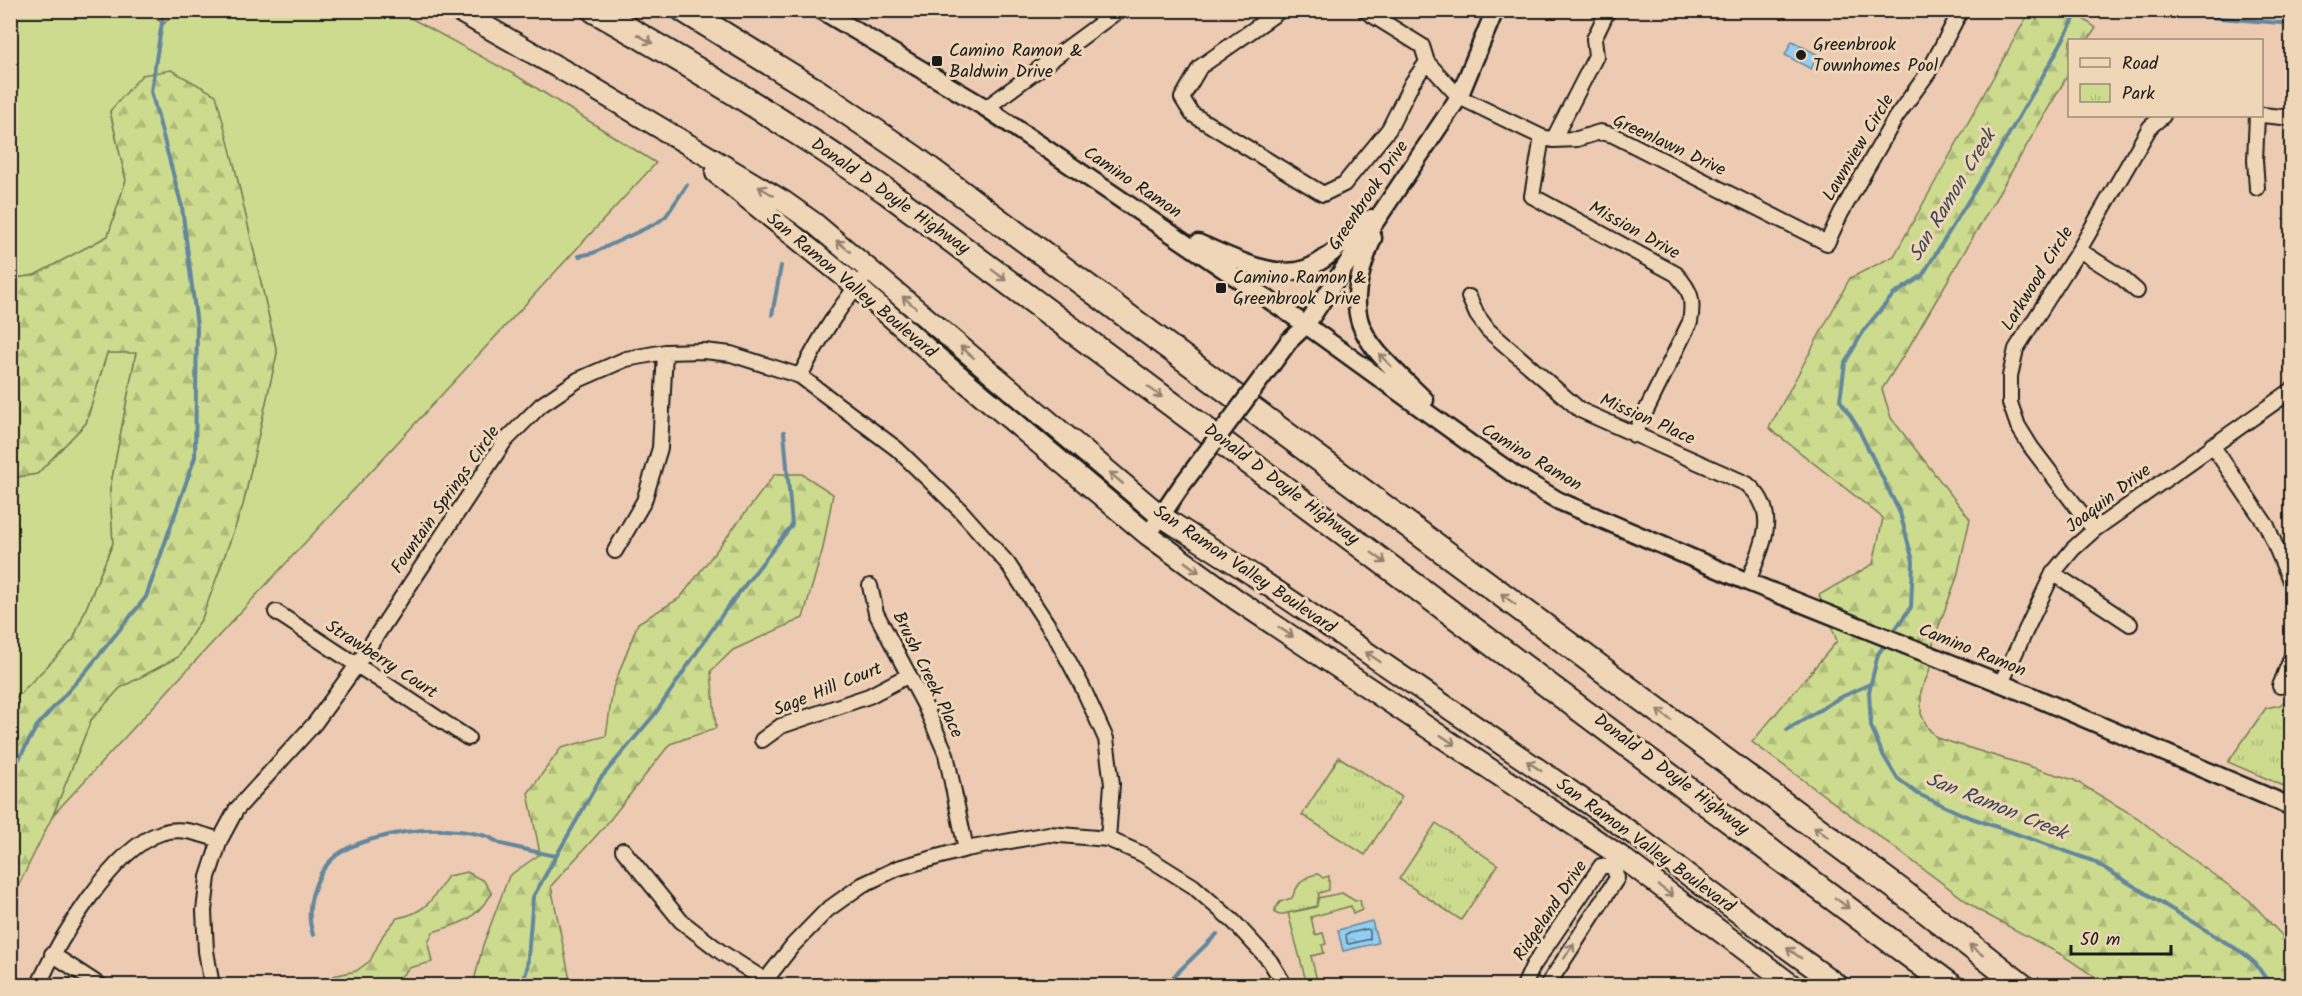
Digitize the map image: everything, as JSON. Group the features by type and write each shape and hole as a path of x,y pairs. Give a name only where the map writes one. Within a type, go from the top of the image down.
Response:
{"highway":[{"name":"Donald D Doyle Highway","path":"594,10 785,123 886,191 1951,986"},
{"path":"684,10 819,93 913,157 1902,892 2022,986"}],"main road":[{"name":"San Ramon Valley Boulevard","path":"457,10 575,77 667,134 783,201 871,269 1161,516 1253,575 1635,835 1839,986"},
{"name":"San Ramon Valley Boulevard","path":"667,134 856,286 933,355 1148,534 1237,600 1793,986"}],"street":[{"name":"Camino Ramon","path":"821,10 986,108 1306,325 1515,475 1560,501 1748,582 2001,683 2292,807"},
{"path":"986,108 1119,10"},
{"path":"1281,10 1200,67 1182,98 1192,114 1323,194 1344,184 1389,129 1412,83 1427,62"},
{"path":"1364,10 1422,46 1427,62 1459,97 1547,139 1596,56 1594,39 1608,10"},
{"name":"Greenbrook Drive","path":"1148,534 1289,341 1306,325 1459,97 1495,10"},
{"name":"Lawnview Circle","path":"1827,243 1841,213 1896,117 1928,73 1962,10"},
{"path":"2263,115 2292,118"},
{"name":"Larkwood Circle","path":"2094,530 2031,447 2018,426 2010,403 2010,376 2016,348 2079,250 2150,127 2162,117"},
{"path":"2257,188 2259,117"},
{"name":"Greenlawn Drive","path":"1547,139 1577,139 1600,132 1613,135 1827,243"},
{"name":"Mission Drive","path":"1547,139 1532,196 1676,274 1691,295 1690,322 1663,371 1634,435"},
{"path":"1174,234 1245,263 1288,272 1305,269 1322,259 1388,204"},
{"path":"1388,204 1357,285 1356,312 1364,333 1378,354 1472,445"},
{"path":"2079,250 2121,277 2137,291"},
{"path":"801,376 831,320 871,269"},
{"name":"Mission Place","path":"1469,297 1477,315 1488,330 1580,410 1747,484 1762,500 1766,512 1767,529 1748,582"},
{"name":"Fountain Springs Circle","path":"212,986 206,951 204,911 207,877 219,840 236,810 315,723 357,665 504,442 542,405 578,380 626,359 665,352 704,351 731,354 801,376 897,449 960,510 1008,564 1057,639 1106,739 1112,784 1108,839"},
{"path":"615,551 644,501 660,448 665,352"},
{"name":"Joaquin Drive","path":"2001,683 2053,573 2073,549 2094,530 2292,390"},
{"path":"2212,445 2267,526 2292,585"},
{"path":"2053,573 2130,624"},
{"name":"Brush Creek Place","path":"870,586 876,613 925,706 946,754 966,849"},
{"name":"Strawberry Court","path":"276,612 468,738"},
{"path":"2280,686 2292,656"},
{"name":"Sage Hill Court","path":"762,740 781,726 869,696 909,675"},
{"path":"38,986 52,954 76,915 108,875 138,844 161,833 188,830 219,840"},
{"path":"623,850 681,921 766,983 793,945 826,910 862,885 898,868 966,849 1049,834 1108,839 1142,854 1193,886 1234,922 1270,961 1285,986"},
{"name":"Ridgeland Drive","path":"1524,986 1533,966 1600,866 1616,861 1635,835"},
{"name":"Ridgeland Drive","path":"1547,986 1617,878 1616,861"},
{"path":"52,954 101,986"}],"shaded area":[{"path":"144,11 178,11 173,13 165,24"}],"green space":[{"path":"11,11 144,11 164,24 173,13 178,11 398,11 517,76 656,163 53,815 91,720 120,688 178,657 202,618 243,505 277,353 234,164 110,112 126,180 108,236 35,275 11,279"},
{"path":"2030,11 2072,11 2096,28 2089,39 2068,39 2068,75 1882,389 1891,418 1970,519 1957,577 1934,639 1929,672 1921,691 1921,714 1928,728 1937,738 2074,780 2138,818 2249,900 2291,945 2291,985 2107,985 2062,955 1980,911 1752,742 1837,641 1819,595 1873,564 1883,518 1769,428 1850,278 1894,256"},
{"path":"171,70 216,95 277,353 243,505 202,618 178,657 120,688 91,720 53,815 11,901 11,703 73,640 113,543 110,489 136,353 107,353 86,423 37,474 11,478 11,279 35,275 108,236 126,180 110,111 142,75"},
{"path":"136,352 110,489 113,543 73,640 11,703 11,478 37,474 86,423 107,353"},
{"path":"775,474 802,474 833,494 823,548 803,618 733,650 711,671 716,728 670,744 605,826 551,886 571,985 473,985 483,945 509,876 540,854 528,793 561,748 606,736 613,688 638,623 680,598"},
{"path":"2291,695 2291,789 2228,762 2266,708 2280,705"},
{"path":"1339,757 1402,797 1365,855 1302,815"},
{"path":"1436,823 1498,865 1461,920 1399,879"},
{"path":"467,872 484,881 492,894 467,920 433,932 428,943 432,962 409,968 393,985 323,985 333,976 356,971 370,961 383,935 397,918 422,909 448,876"},
{"path":"1318,874 1323,878 1329,876 1329,890 1319,893 1317,906 1279,915 1275,913 1280,902 1292,898 1301,882"},
{"path":"1342,893 1355,901 1360,900 1362,910 1353,914 1351,906 1311,917 1315,935 1323,933 1326,944 1322,945 1324,953 1311,956 1318,985 1307,985 1288,913 1316,907 1318,898"}],"water":[{"name":"Greenbrook Townhomes Pool","path":"1792,41 1818,55 1811,69 1785,55"},
{"path":"1372,921 1378,943 1343,951 1338,930"}],"waterway":[{"path":"10,775 37,726 87,670 146,597 195,457 197,326 182,207 151,91 164,10"},
{"name":"San Ramon Creek","path":"1892,634 1911,607 1913,561 1900,513 1857,426 1840,400 1845,363 1864,330 1893,295 1922,276 2052,60 2074,19 2075,10"},
{"path":"2126,10 2292,24"},
{"path":"579,256 593,253 657,223 666,216 687,185"},
{"path":"772,315 781,266"},
{"path":"522,986 527,969 533,897 600,779 655,714 724,612 792,525 784,432"},
{"name":"San Ramon Creek","path":"1886,643 1878,654 1869,692 1871,726 1882,753 1897,778 1918,794 1966,816 2093,861 2243,953 2255,963 2271,986"},
{"path":"1787,730 1839,698 1870,684"},
{"path":"313,935 310,919 311,903 321,873 337,855 365,841 415,831 457,831 486,836 502,844 556,856"},
{"path":"1168,986 1174,976 1217,934"}],"place":[{"name":"Greenbrook Townhomes Pool","path":"1801,55"},
{"name":"Camino Ramon & Baldwin Drive","path":"937,61"},
{"name":"Camino Ramon & Greenbrook Drive","path":"1221,288"}]}
